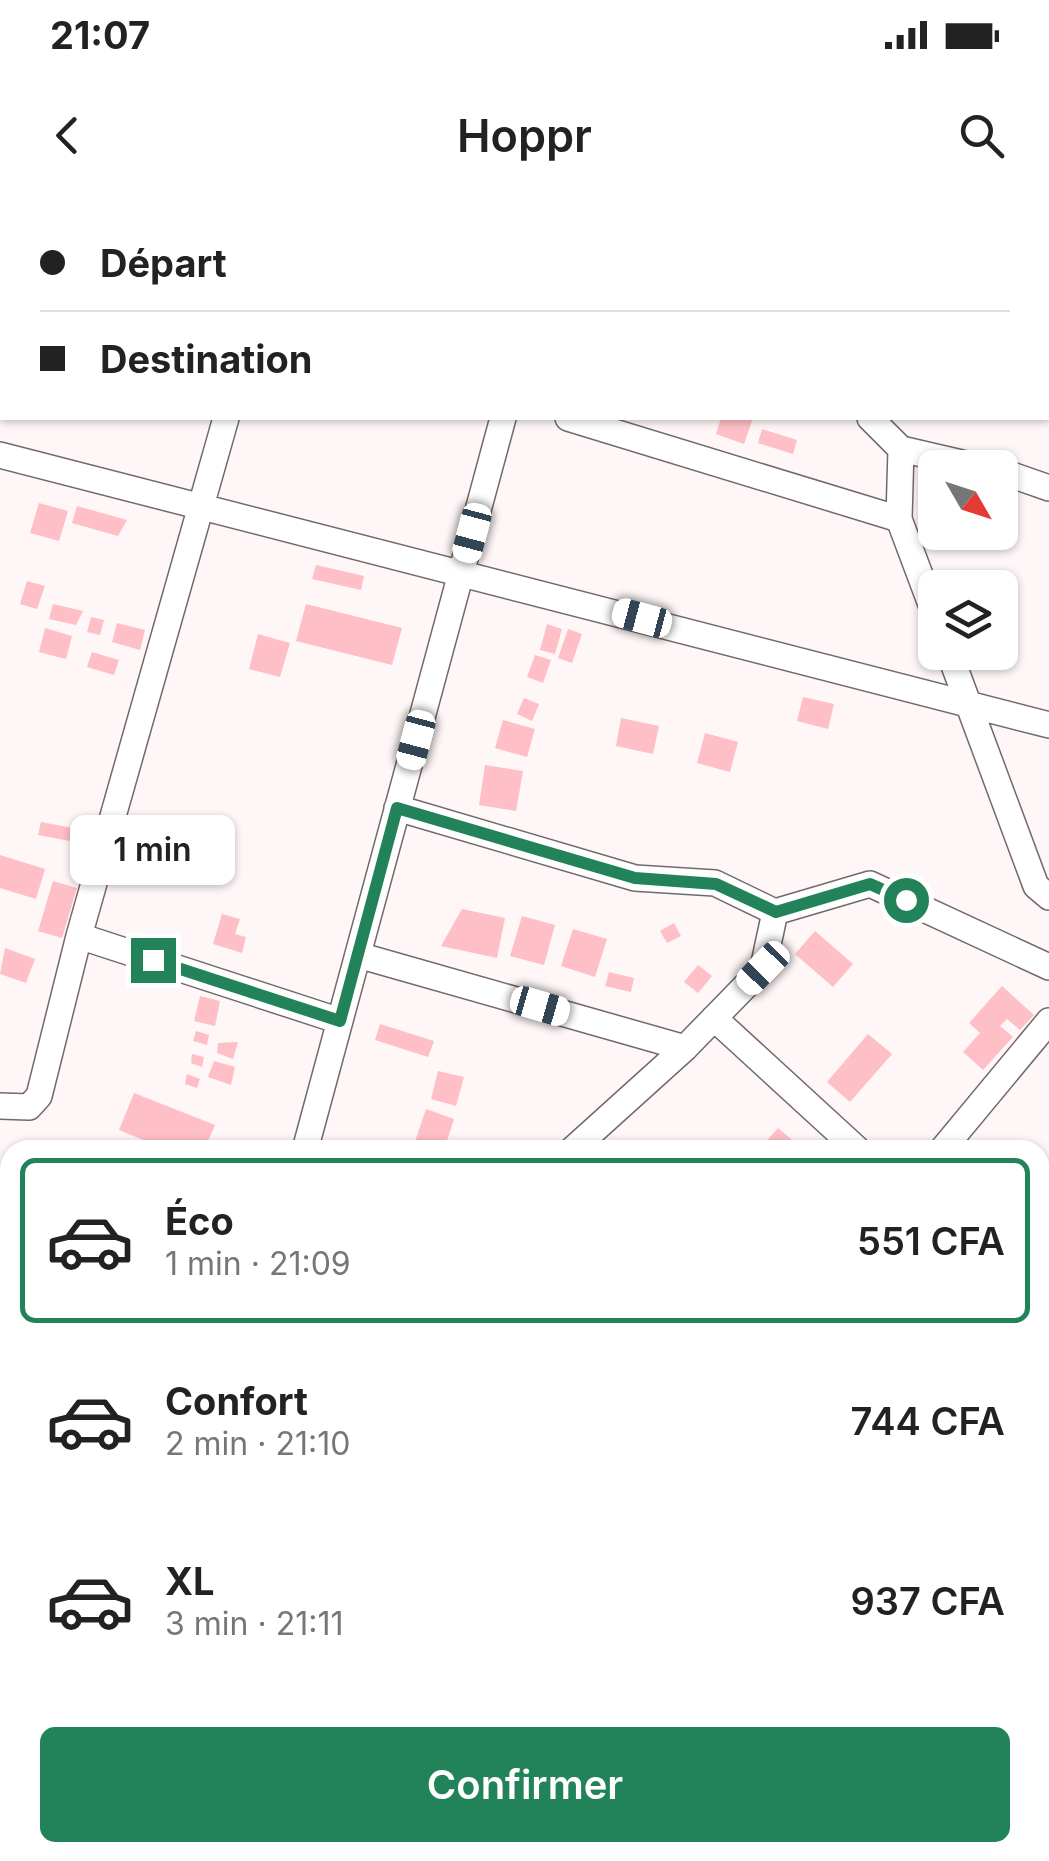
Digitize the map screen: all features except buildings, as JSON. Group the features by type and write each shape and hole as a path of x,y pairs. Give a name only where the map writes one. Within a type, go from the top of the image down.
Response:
{"street":[{"path":"0,1106 29,1107 40,1096 78,936 225,420"},
{"path":"308,1140 502,420"},
{"path":"574,420 899,520"},
{"path":"872,420 901,449 918,453"},
{"path":"901,449 899,520 918,570"},
{"path":"0,454 1049,725"},
{"path":"1018,478 1049,488"},
{"path":"956,670 1036,886 1049,897"},
{"path":"397,808 635,878 716,884 776,912 870,884 1049,967"},
{"path":"583,1140 685,1048 763,968 776,912"},
{"path":"78,936 340,1021"},
{"path":"358,955 685,1048"},
{"path":"714,1018 847,1140"},
{"path":"950,1140 1049,1022"}],"route":[{"path":"153,960 340,1021 397,808 635,878 716,884 776,912 870,884 906,900"}]}
